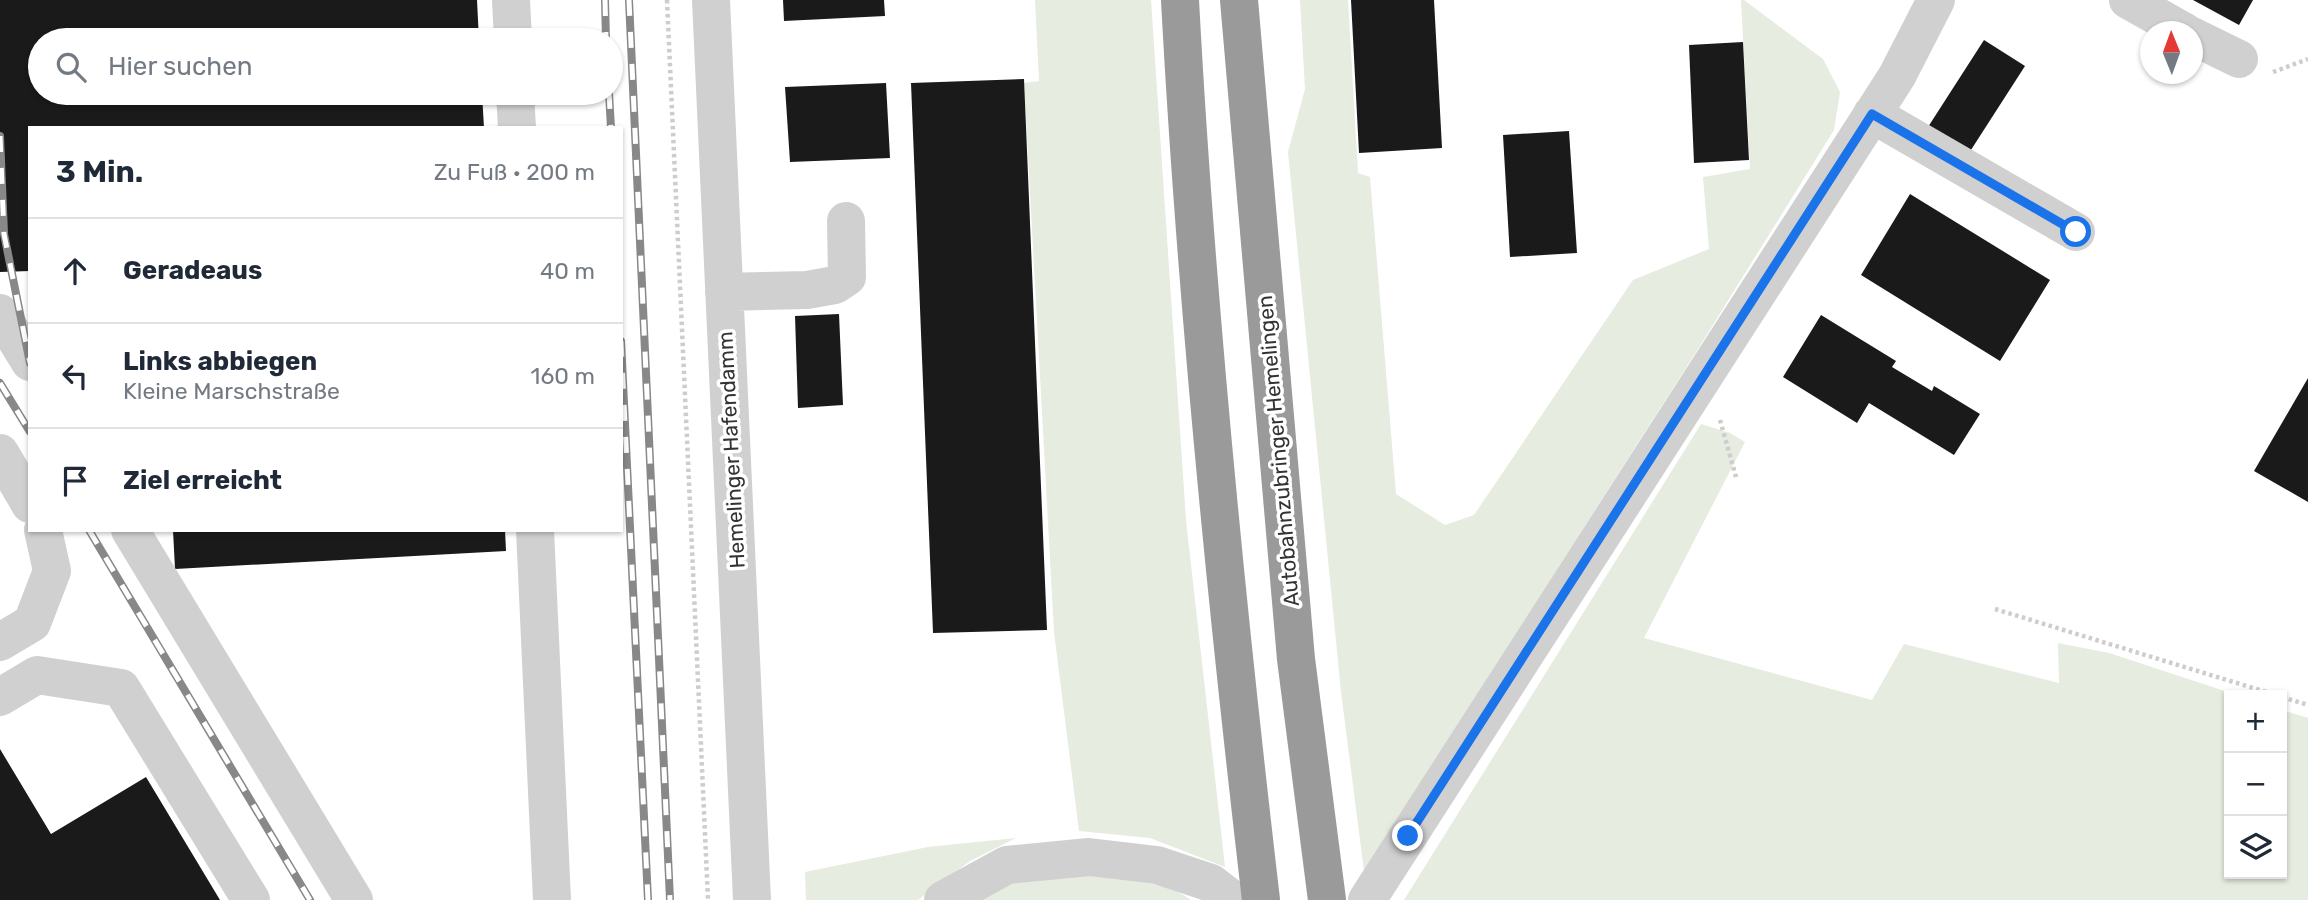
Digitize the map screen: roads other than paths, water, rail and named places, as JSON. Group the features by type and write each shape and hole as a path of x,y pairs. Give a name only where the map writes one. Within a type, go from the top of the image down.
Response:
{"highway":[{"path":"1180,0 1188,151 1230,637 1261,900"},
{"name":"Autobahnzubringer Hemelingen","path":"1239,0 1296,659 1327,900"}],"street":[{"path":"511,0 512,28"},
{"name":"Hemelinger Hafendamm","path":"710,0 752,900"},
{"path":"1367,900 1897,76 1936,0"},
{"path":"2128,0 2165,21"},
{"path":"2203,41 2239,60"},
{"path":"516,105 517,126"},
{"path":"1872,114 2076,232"},
{"path":"724,292 807,290 835,285 848,277 846,221"},
{"path":"0,313 28,359"},
{"path":"0,453 28,501"},
{"path":"0,642 32,623 52,571 43,532"},
{"path":"131,532 354,900"},
{"path":"535,532 552,900"},
{"path":"0,697 37,675 121,688 251,900"},
{"path":"943,900 1007,865 1089,857 1157,865 1211,883 1233,900"}],"railway":[{"path":"605,0 606,28"},
{"path":"629,0 670,900"},
{"path":"610,105 611,126"},
{"path":"0,136 4,234 28,353"},
{"path":"623,382 648,900"},
{"path":"0,383 28,429"},
{"path":"90,532 310,900"}]}
